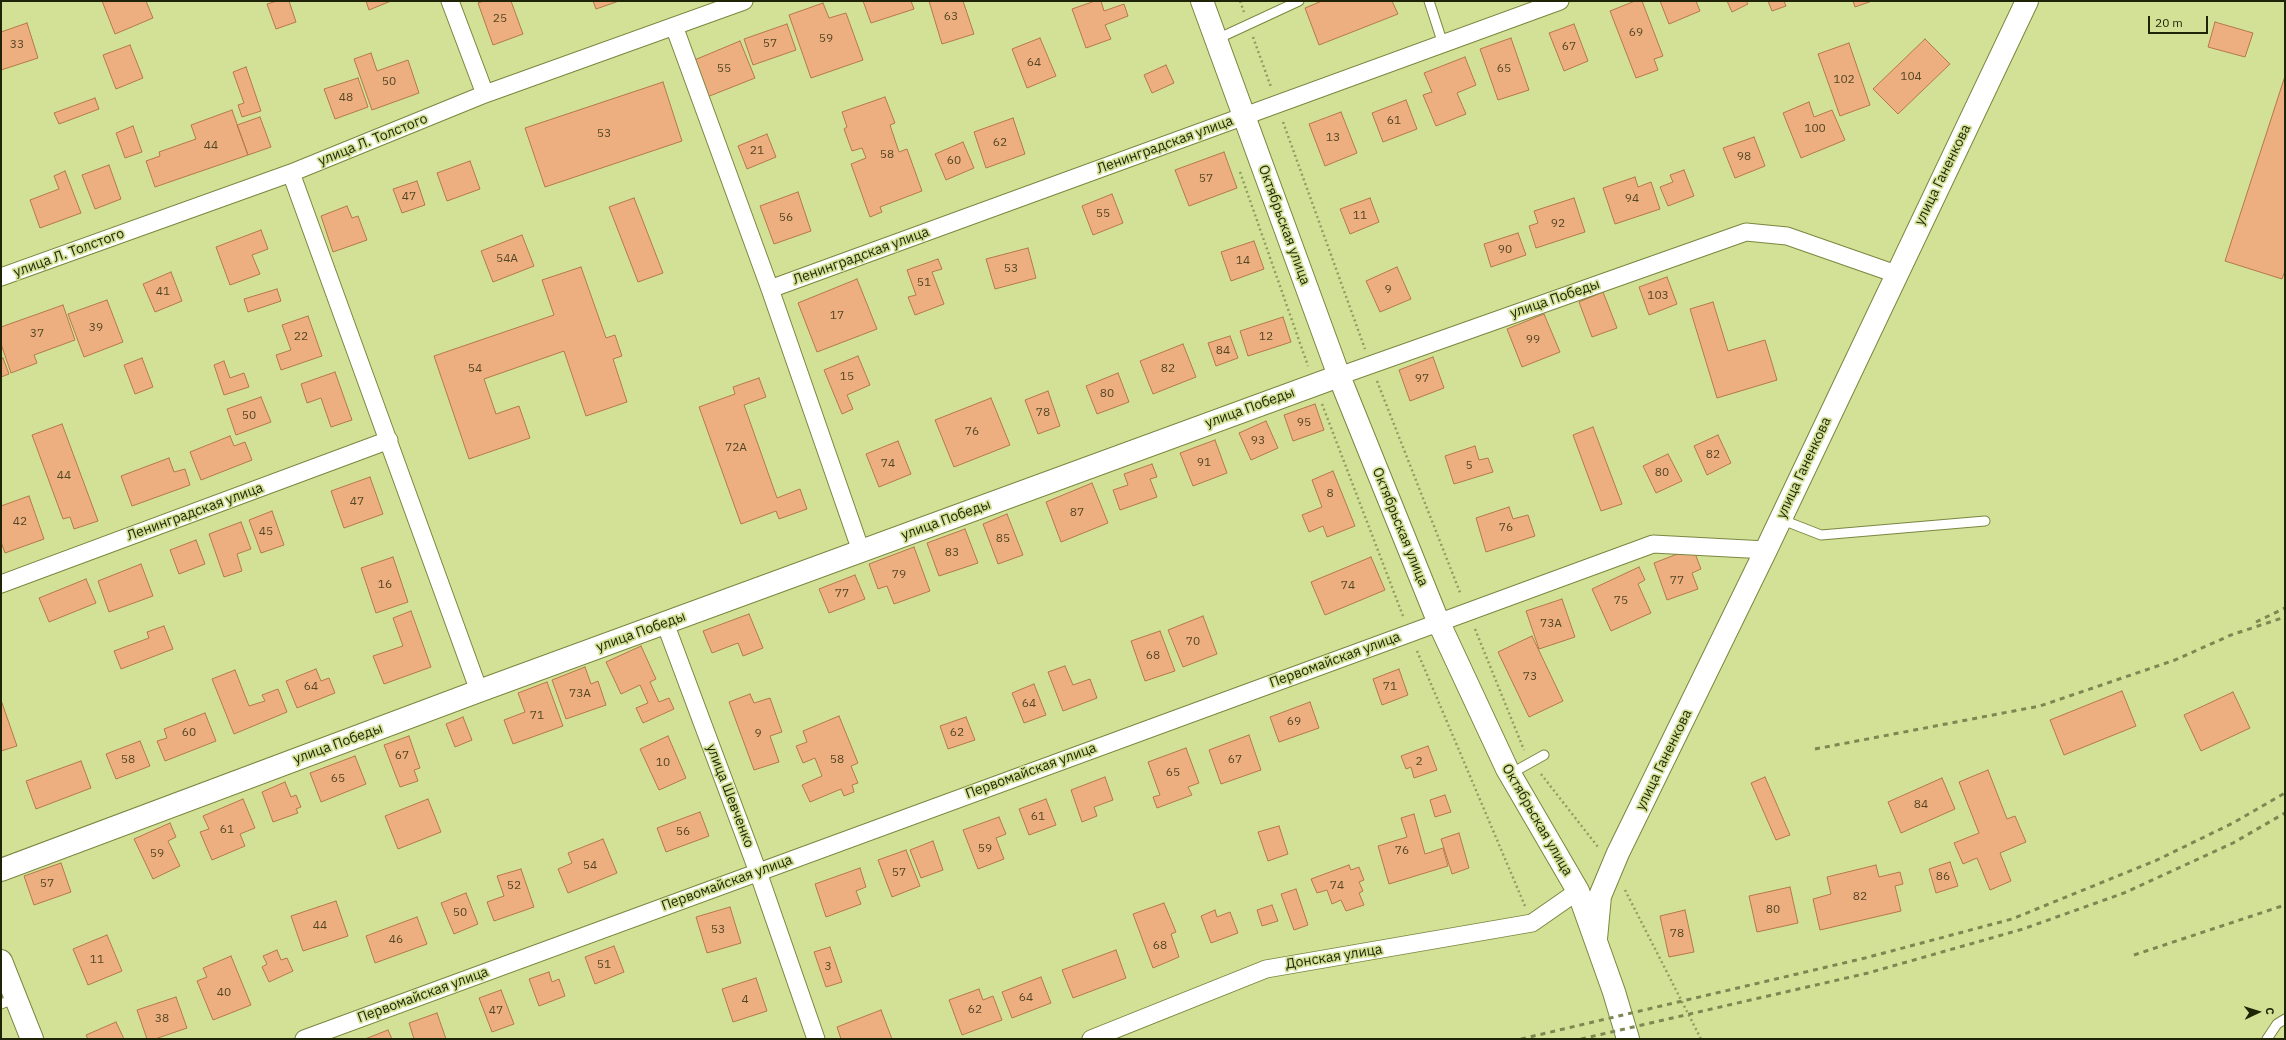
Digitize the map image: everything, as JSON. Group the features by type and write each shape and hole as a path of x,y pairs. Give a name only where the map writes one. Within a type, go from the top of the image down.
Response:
{"street":[{"path":"450,1 485,94"},
{"name":"улица Л. Толстого","path":"1,277 291,173 485,94 744,1"},
{"name":"Октябрьская улица","path":"1202,1 1339,376 1438,621 1510,774 1578,891 1596,939 1628,1039"},
{"name":"Ленинградская улица","path":"770,289 1560,1"},
{"name":"улица Ганенкова","path":"1596,939 1600,896 1613,866 1766,550 2027,1"},
{"path":"674,26 770,289 861,550"},
{"path":"291,173 479,691"},
{"name":"улица Победы","path":"1,870 861,550 1370,364 1746,232 1787,236 1896,274"},
{"name":"Ленинградская улица","path":"1,584 388,440"},
{"name":"Первомайская улица","path":"304,1039 1438,621 1653,544 1766,550"},
{"name":"улица Шевченко","path":"665,623 758,872 816,1039"},
{"name":"Донская улица","path":"1091,1039 1266,968 1532,923 1578,891"},
{"path":"1,961 8,1001 32,1039"}],"lane":[{"path":"1217,40 1299,1"},
{"path":"1429,1 1443,44"},
{"path":"1780,520 1821,535 1985,522"},
{"path":"1510,774 1544,755"},
{"path":"2267,1039 2277,1024 2285,1020"}],"path":[{"path":"1240,1 1370,364 1526,753 1613,866 1701,1039"},
{"path":"1239,169 1315,385 1409,632 1532,923"}],"building":[{"path":"102,1 146,1 153,18 115,34"},
{"path":"277,1 289,1 296,22 276,29 267,4"},
{"path":"366,1 391,1 369,10"},
{"path":"484,1 511,1 523,34 493,45 478,3"},
{"path":"593,1 619,1 596,9"},
{"path":"863,1 911,1 914,9 871,23"},
{"path":"929,1 963,1 974,34 942,44"},
{"path":"1095,1 1101,1 1104,11 1124,4 1128,16 1105,25 1111,39 1086,48 1072,9"},
{"path":"1322,1 1392,1 1398,14 1319,45 1305,8"},
{"path":"1635,1 1642,1 1663,56 1654,59 1658,70 1636,78 1610,11"},
{"path":"1660,1 1696,1 1700,11 1669,24"},
{"path":"1727,1 1746,1 1748,4 1732,12"},
{"path":"1768,1 1784,1 1786,6 1772,11"},
{"path":"1853,1 1872,1 1855,7"},
{"path":"823,3 829,18 846,13 863,60 811,78 789,15"},
{"path":"2215,22 2253,33 2245,57 2208,47"},
{"path":"27,23 38,58 1,70 1,32"},
{"path":"787,24 796,50 753,65 744,39"},
{"path":"1574,24 1588,61 1564,71 1549,33"},
{"path":"1040,38 1056,76 1027,88 1012,49"},
{"path":"1511,38 1529,90 1498,100 1480,49"},
{"path":"1925,39 1950,64 1898,114 1873,89"},
{"path":"740,41 755,78 707,97 692,61"},
{"path":"1849,43 1870,105 1840,116 1818,54"},
{"path":"130,45 143,78 116,89 103,55"},
{"path":"371,53 377,71 408,60 419,93 372,110 354,59"},
{"path":"1465,57 1476,85 1457,93 1466,114 1436,126 1423,95 1432,92 1424,73"},
{"path":"1166,65 1174,83 1152,93 1144,75"},
{"path":"246,67 261,111 242,117 238,105 244,103 233,72"},
{"path":"2285,76 2285,271 2282,279 2225,261"},
{"path":"358,78 368,107 335,119 324,89"},
{"path":"663,82 682,141 545,187 525,128"},
{"path":"885,97 895,123 890,125 899,152 907,149 922,191 880,207 882,212 870,217 851,164 866,158 862,148 852,151 844,129 847,127 842,112"},
{"path":"95,98 99,109 59,124 54,113"},
{"path":"1406,100 1417,129 1383,142 1372,113"},
{"path":"1809,102 1814,117 1832,110 1845,140 1801,158 1783,113"},
{"path":"232,110 248,155 155,187 146,161 160,156 159,152 196,139 191,125"},
{"path":"1341,112 1357,153 1325,166 1309,124"},
{"path":"260,117 271,147 248,155 237,125"},
{"path":"1013,118 1025,154 986,168 974,132"},
{"path":"133,126 142,152 125,158 116,133"},
{"path":"767,134 776,157 747,169 738,146"},
{"path":"1754,137 1765,166 1735,178 1723,148"},
{"path":"963,142 974,168 946,180 935,154"},
{"path":"1224,152 1237,188 1189,206 1175,170"},
{"path":"470,161 480,189 447,201 437,173"},
{"path":"109,165 121,199 95,209 82,175"},
{"path":"1684,170 1694,196 1668,206 1660,187 1673,182 1670,175"},
{"path":"65,171 81,213 40,228 30,200 59,189 54,176"},
{"path":"1635,177 1638,187 1651,182 1660,209 1615,224 1603,188"},
{"path":"417,181 425,205 402,213 393,189"},
{"path":"798,192 811,231 774,244 760,206"},
{"path":"1112,194 1123,223 1093,235 1082,206"},
{"path":"634,198 663,273 638,282 609,207"},
{"path":"1370,198 1379,222 1350,234 1340,209"},
{"path":"1574,198 1585,232 1536,248 1529,226 1538,223 1534,211"},
{"path":"347,206 352,218 358,216 367,240 333,252 321,216"},
{"path":"261,230 268,249 252,255 260,274 230,285 216,247"},
{"path":"1518,233 1526,255 1491,267 1484,244"},
{"path":"522,235 534,266 493,282 481,251"},
{"path":"1254,241 1264,269 1231,281 1221,252"},
{"path":"1028,248 1036,278 995,289 986,259"},
{"path":"938,259 942,269 932,272 944,304 915,315 908,297 916,295 907,270"},
{"path":"581,267 606,338 615,335 622,356 613,359 627,402 586,416 564,351 484,379 496,414 519,406 530,438 469,459 434,356 554,315 542,280"},
{"path":"1397,267 1411,299 1380,312 1366,281"},
{"path":"171,272 182,301 155,312 143,284"},
{"path":"1667,277 1677,304 1649,315 1639,287"},
{"path":"857,279 877,329 817,352 798,303"},
{"path":"277,289 281,301 248,312 244,299"},
{"path":"1603,292 1617,328 1592,337 1579,302"},
{"path":"107,300 123,342 84,357 68,314"},
{"path":"1713,302 1728,351 1765,340 1777,380 1717,398 1690,309"},
{"path":"63,305 75,340 34,355 37,363 11,373 1,344 1,327"},
{"path":"1544,314 1560,352 1522,367 1507,329"},
{"path":"308,316 322,356 281,370 276,355 291,350 282,325"},
{"path":"1283,317 1291,342 1248,356 1240,331"},
{"path":"1230,336 1238,358 1216,366 1208,343"},
{"path":"1183,344 1196,377 1153,394 1140,361"},
{"path":"858,356 870,385 847,395 853,409 842,414 824,370"},
{"path":"1433,357 1444,388 1410,401 1399,370"},
{"path":"3,358 9,374 1,377 1,359"},
{"path":"142,358 153,387 135,394 124,365"},
{"path":"224,361 230,378 244,373 249,387 224,395 214,365"},
{"path":"335,372 352,420 331,427 321,398 307,403 301,384"},
{"path":"1118,373 1129,402 1097,414 1086,386"},
{"path":"759,378 766,397 744,405 777,498 800,489 807,509 779,519 776,511 741,524 699,407 735,394 733,387"},
{"path":"1048,391 1060,426 1038,434 1025,400"},
{"path":"261,397 271,422 236,435 227,409"},
{"path":"991,398 1010,445 954,467 935,420"},
{"path":"1315,404 1324,430 1293,441 1284,415"},
{"path":"1266,421 1278,448 1251,460 1239,433"},
{"path":"62,424 98,521 74,529 70,517 63,519 32,435"},
{"path":"1593,427 1622,504 1601,511 1573,435"},
{"path":"1718,435 1731,463 1707,475 1694,446"},
{"path":"230,436 234,446 245,442 252,460 201,480 190,452"},
{"path":"1215,440 1227,473 1193,486 1180,453"},
{"path":"898,441 911,474 879,487 866,454"},
{"path":"1475,446 1479,460 1488,458 1493,472 1454,484 1445,456"},
{"path":"1668,454 1682,481 1656,493 1643,466"},
{"path":"169,458 174,472 185,469 190,485 132,506 121,476"},
{"path":"1152,464 1157,477 1150,479 1157,497 1120,510 1113,490 1128,485 1124,474"},
{"path":"1333,471 1355,526 1327,537 1323,526 1309,532 1302,515 1322,507 1312,480"},
{"path":"370,477 383,514 344,528 331,491"},
{"path":"1092,483 1108,523 1061,542 1046,502"},
{"path":"29,496 44,539 5,553 1,542 1,506"},
{"path":"1509,507 1513,519 1528,515 1535,536 1486,552 1476,518"},
{"path":"272,511 284,545 261,553 249,520"},
{"path":"1007,514 1023,555 998,564 983,524"},
{"path":"241,522 251,549 237,554 242,571 224,577 209,534"},
{"path":"965,529 978,563 939,576 927,543"},
{"path":"196,540 205,564 179,574 170,550"},
{"path":"914,547 930,591 894,604 887,586 878,589 869,564"},
{"path":"1693,548 1701,569 1692,573 1698,589 1667,600 1654,563"},
{"path":"393,557 408,602 376,613 361,568"},
{"path":"1371,557 1385,590 1325,615 1311,582"},
{"path":"141,564 153,596 109,612 98,581"},
{"path":"1639,567 1645,580 1638,584 1651,613 1611,631 1592,589"},
{"path":"855,575 865,599 829,613 819,589"},
{"path":"86,579 96,603 49,622 39,598"},
{"path":"1562,599 1575,637 1539,649 1526,611"},
{"path":"411,611 431,667 384,684 373,656 403,646 393,618"},
{"path":"749,614 763,648 743,656 738,643 712,653 703,631"},
{"path":"1203,616 1217,654 1183,667 1168,630"},
{"path":"164,626 173,649 121,669 114,651 149,638 147,632"},
{"path":"1160,631 1175,671 1145,681 1131,641"},
{"path":"1532,636 1563,701 1529,717 1498,652"},
{"path":"641,646 656,679 650,682 659,702 669,698 674,709 643,723 636,708 648,703 640,685 621,694 606,662"},
{"path":"1065,666 1073,685 1090,679 1097,698 1063,711 1048,672"},
{"path":"585,667 591,684 598,681 606,705 566,719 552,680"},
{"path":"316,669 321,681 329,678 335,693 297,708 286,681"},
{"path":"1399,669 1408,695 1382,705 1373,679"},
{"path":"235,670 249,706 265,701 262,695 278,689 287,712 234,734 212,679"},
{"path":"547,682 563,726 513,744 504,720 525,712 518,693"},
{"path":"1034,684 1046,715 1024,723 1012,693"},
{"path":"2122,691 2136,726 2064,755 2050,720"},
{"path":"2233,692 2250,728 2201,751 2184,715"},
{"path":"750,694 754,703 770,698 782,732 770,736 779,762 754,770 729,702"},
{"path":"1,700 17,746 1,751"},
{"path":"1310,702 1319,728 1279,742 1270,717"},
{"path":"205,713 216,741 165,761 157,741 167,738 164,729"},
{"path":"839,716 858,763 851,766 858,783 852,785 854,792 844,796 841,789 810,802 802,785 822,776 815,758 803,763 796,746 807,742 803,731"},
{"path":"463,717 472,740 455,747 446,724"},
{"path":"966,717 975,740 948,749 940,726"},
{"path":"1249,735 1261,770 1221,784 1209,750"},
{"path":"409,736 420,768 414,770 418,781 400,787 384,745"},
{"path":"668,736 686,778 659,790 640,749"},
{"path":"140,741 150,766 116,779 106,754"},
{"path":"1428,746 1437,770 1414,778 1411,767 1406,769 1401,756"},
{"path":"1186,748 1199,783 1188,787 1192,795 1157,808 1153,797 1160,795 1148,762"},
{"path":"355,756 366,784 321,802 310,773"},
{"path":"81,761 91,788 36,809 26,781"},
{"path":"1988,770 2007,819 2015,816 2026,842 2000,853 2011,881 1990,890 1977,858 1963,864 1954,843 1979,833 1959,782"},
{"path":"1105,777 1113,800 1094,807 1097,816 1082,822 1071,790"},
{"path":"1765,777 1790,835 1776,840 1751,783"},
{"path":"1942,778 1955,809 1901,833 1888,802"},
{"path":"285,782 291,797 296,795 301,807 296,809 298,813 273,822 262,792"},
{"path":"1445,795 1451,812 1435,817 1430,800"},
{"path":"243,799 255,828 240,834 245,846 212,860 200,832 209,829 203,816"},
{"path":"428,799 441,832 398,849 385,816"},
{"path":"1046,799 1056,825 1029,835 1019,809"},
{"path":"700,812 709,836 666,852 657,828"},
{"path":"1414,814 1425,854 1443,848 1448,866 1389,884 1378,846 1407,837 1401,818"},
{"path":"999,817 1006,834 996,838 1004,859 978,869 963,830"},
{"path":"170,823 176,837 168,841 180,866 153,879 134,839"},
{"path":"1279,826 1288,854 1268,861 1258,832"},
{"path":"1459,833 1469,868 1452,874 1441,839"},
{"path":"603,839 617,873 568,893 558,869 572,863 568,853"},
{"path":"933,841 943,870 921,878 910,850"},
{"path":"906,850 920,886 892,897 878,860"},
{"path":"1950,862 1958,886 1936,893 1929,869"},
{"path":"61,863 71,892 34,905 24,876"},
{"path":"1349,865 1351,870 1359,867 1364,880 1359,882 1363,891 1359,893 1364,905 1346,911 1341,900 1332,904 1327,890 1317,893 1311,879"},
{"path":"1876,865 1879,877 1900,872 1903,884 1895,886 1901,911 1820,930 1813,899 1831,894 1827,877"},
{"path":"860,868 866,887 856,891 861,904 826,917 815,884"},
{"path":"521,869 534,907 494,921 487,902 504,896 497,876"},
{"path":"1790,887 1798,923 1757,932 1749,896"},
{"path":"1296,889 1308,925 1294,930 1281,894"},
{"path":"466,893 478,924 454,934 441,903"},
{"path":"336,901 348,936 303,951 291,916"},
{"path":"1164,903 1176,932 1171,934 1179,957 1153,968 1133,914"},
{"path":"1272,905 1278,921 1262,926 1257,910"},
{"path":"730,907 741,943 707,953 696,917"},
{"path":"1215,910 1217,917 1230,912 1238,933 1211,943 1201,916"},
{"path":"1685,910 1694,952 1669,957 1660,916"},
{"path":"417,917 427,944 375,963 366,936"},
{"path":"107,935 122,971 88,985 73,949"},
{"path":"614,946 624,972 595,984 585,957"},
{"path":"830,947 842,982 826,987 814,952"},
{"path":"277,950 281,960 287,958 293,971 269,982 262,967 267,964 263,956"},
{"path":"1116,950 1126,978 1073,998 1062,970"},
{"path":"231,956 251,1005 213,1020 197,981 207,977 203,968"},
{"path":"549,972 552,982 559,979 565,996 539,1006 529,979"},
{"path":"1041,977 1051,1003 1012,1018 1002,992"},
{"path":"756,978 767,1011 733,1022 722,989"},
{"path":"979,989 983,1000 993,996 1002,1020 962,1035 949,1000"},
{"path":"501,990 514,1024 492,1032 479,998"},
{"path":"176,997 187,1028 155,1039 147,1039 137,1010"},
{"path":"881,1010 892,1039 841,1039 837,1027"},
{"path":"437,1013 446,1039 414,1039 409,1023"},
{"path":"116,1022 124,1039 88,1039 86,1035"},
{"path":"388,1030 392,1039 365,1039"}],"railway":[{"path":"2256,622 2285,608"},
{"path":"1815,749 2040,706 2175,660 2231,635 2285,617"},
{"path":"1521,1039 1865,958 2012,919 2157,860 2233,823 2285,793"},
{"path":"1581,1039 1868,973 2023,929 2124,893 2233,843 2285,813"},
{"path":"2134,955 2285,905"}]}
